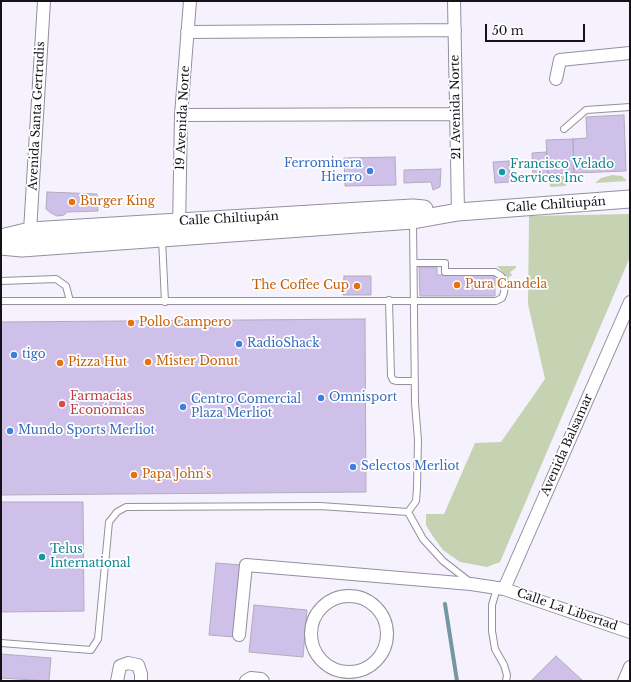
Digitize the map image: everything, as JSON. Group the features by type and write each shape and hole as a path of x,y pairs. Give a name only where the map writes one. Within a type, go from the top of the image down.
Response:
{"main road":[{"name":"Calle Chiltiupán","path":"1,238 30,231 173,232 413,220 458,212 630,199"},
{"name":"Calle Chiltiupán","path":"1,246 22,248 413,208 458,212"}],"street":[{"name":"Avenida Santa Gertrudis","path":"30,231 44,1"},
{"name":"19 Avenida Norte","path":"173,232 190,1"},
{"name":"21 Avenida Norte","path":"454,1 458,212"},
{"path":"187,32 455,30"},
{"path":"556,79 560,60 630,53"},
{"path":"181,115 456,114"},
{"name":"Avenida Balsamar","path":"500,588 630,302"},
{"name":"Calle La Libertad","path":"239,635 246,565 471,584 500,588 630,632"},
{"path":"347,595 349,574"},
{"path":"347,595 363,597 374,604 382,613 387,624 388,637 382,654 378,660 368,667 356,672 344,672 332,668 321,660 314,650 310,637 312,624 317,612 326,602 347,595"},
{"path":"118,681 120,666 128,664 138,666 141,674 141,681"},
{"path":"624,681 630,667"},
{"path":"246,681 251,678 261,679 263,681"}],"lane":[{"path":"564,129 586,110 630,107"},
{"path":"408,512 416,501 418,440 415,403 413,220"},
{"path":"165,302 173,232"},
{"path":"1,301 496,301 502,298 504,293 505,280 495,272 445,272 445,262 414,263"},
{"path":"1,281 56,279 66,286 70,301"},
{"path":"389,300 391,376 393,380 397,382 415,382"},
{"path":"1,643 91,650 98,639 109,522 117,512 126,507 320,506 408,512"},
{"path":"408,512 423,539 443,561 471,584"},
{"path":"500,588 492,605 492,631 495,649 504,665 506,681"}],"green space":[{"path":"574,175 565,186 550,187 549,177"},
{"path":"612,175 622,176 627,181 595,183 601,178"},
{"path":"630,214 630,257 500,562 487,567 460,562 443,550 432,535 426,525 426,514 444,514 475,443 501,442 545,379 528,304 529,216"},
{"path":"497,266 516,266 516,268 510,272 512,275 508,278"}],"building":[{"path":"624,115 626,171 574,173 573,139 587,138 586,117"},
{"path":"573,139 574,173 548,174 546,140"},
{"path":"546,152 548,174 533,175 532,153"},
{"name":"Ferrominera Hierro","path":"395,157 396,185 345,186 344,158"},
{"name":"Francisco Velado Services Inc","path":"509,161 510,182 495,183 493,162"},
{"path":"441,169 440,187 433,190 431,182 404,183 404,170"},
{"name":"Burger King","path":"47,192 97,194 98,211 67,212 64,215 57,216 46,209"},
{"name":"Pura Candela","path":"419,267 437,267 437,275 495,275 495,296 420,296"},
{"name":"The Coffee Cup","path":"344,276 371,276 371,295 343,295"},
{"name":"Centro Comercial Plaza Merliot","path":"365,319 366,492 1,495 1,322"},
{"name":"Telus International","path":"1,502 83,502 84,611 1,612"},
{"path":"216,563 242,565 235,637 209,635"},
{"path":"254,605 307,610 303,657 249,652"},
{"path":"1,654 51,658 49,681 1,678"},
{"path":"556,656 583,681 531,681"}],"waterway":[{"path":"445,604 457,681"}],"place":[{"name":"Ferrominera Hierro","path":"370,171"},
{"name":"Francisco Velado Services Inc","path":"502,172"},
{"name":"Burger King","path":"72,202"},
{"name":"Pura Candela","path":"457,285"},
{"name":"The Coffee Cup","path":"357,286"},
{"name":"Pollo Campero","path":"131,323"},
{"name":"RadioShack","path":"239,344"},
{"name":"tigo","path":"14,355"},
{"name":"Mister Donut","path":"148,362"},
{"name":"Pizza Hut","path":"60,363"},
{"name":"Omnisport","path":"321,398"},
{"name":"Farmacias Económicas","path":"62,404"},
{"name":"Centro Comercial Plaza Merliot","path":"183,407"},
{"name":"Mundo Sports Merliot","path":"10,431"},
{"name":"Selectos Merliot","path":"353,467"},
{"name":"Papa John's","path":"134,475"},
{"name":"Telus International","path":"42,557"}]}
